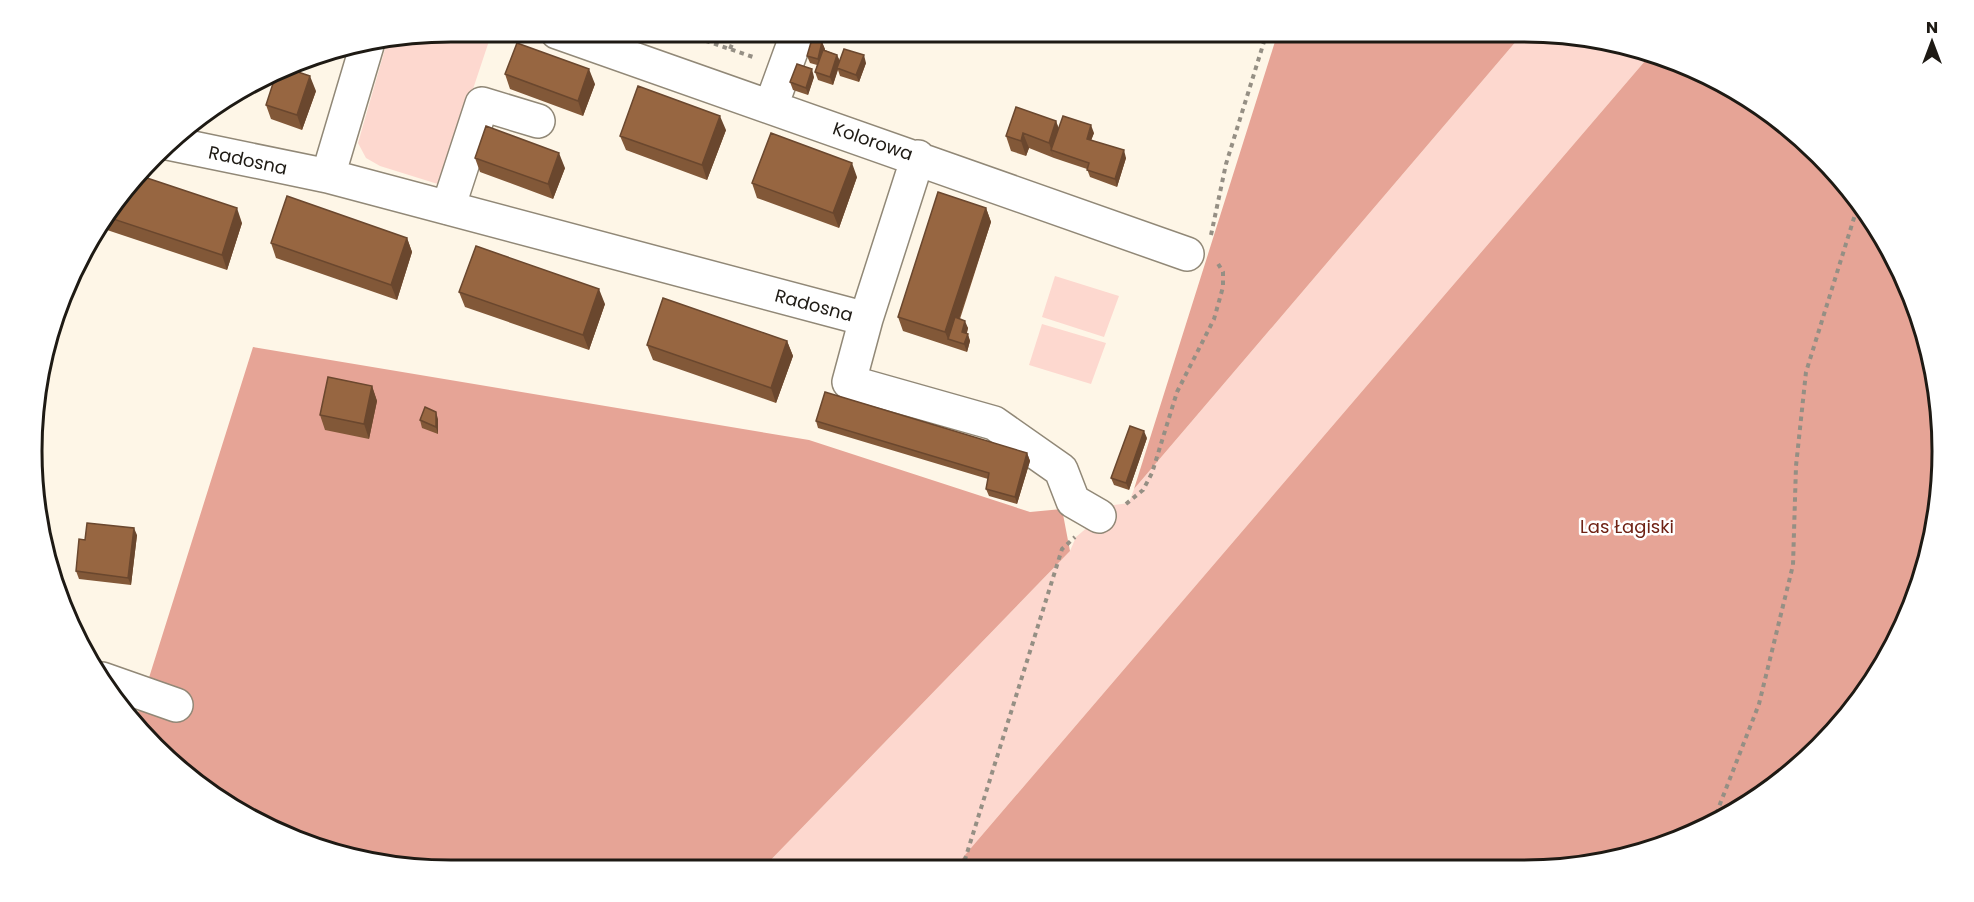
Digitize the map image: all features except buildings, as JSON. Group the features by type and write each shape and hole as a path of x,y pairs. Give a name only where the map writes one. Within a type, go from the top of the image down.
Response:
{"street":[{"name":"Kolorowa","path":"586,42 918,157 1204,250"},
{"path":"771,106 794,42"},
{"path":"328,176 365,51"},
{"path":"448,208 482,104 538,121"},
{"name":"Radosna","path":"179,145 328,176 866,319 849,382 994,423 1061,470 1073,501 1099,516"},
{"path":"866,319 918,157"},
{"path":"115,684 176,705"}],"path":[{"path":"709,42 784,69"},
{"path":"730,49 733,42"},
{"path":"965,860 1062,549 1099,516 1124,505 1143,490 1152,472 1178,392 1219,304 1223,272 1204,250 1226,164 1264,42"},
{"path":"1718,810 1759,704 1793,565 1796,466 1806,372 1855,214"}],"shaded area":[{"path":"489,42 441,185 380,166 366,158 358,143 385,47 424,43"},
{"path":"1515,42 1576,45 1645,61 961,860 771,860 1070,551 1076,537 1114,505 1129,503 1134,489"},
{"path":"1055,276 1119,296 1104,337 1042,317"},
{"path":"1042,324 1106,343 1091,384 1029,365"}],"green space":[{"path":"1275,42 1515,42 1134,489"},
{"name":"Las Łagiski","path":"1645,61 1704,84 1728,97 1772,127 1793,143 1831,181 1863,224 1901,294 1924,371 1929,398 1932,451 1929,504 1924,531 1901,608 1877,656 1863,678 1831,721 1793,759 1750,791 1680,829 1629,846 1576,857 1523,860 961,860"},
{"path":"253,347 809,440 1030,512 1062,509 1070,551 771,860 451,860 398,857 371,852 294,829 246,805 181,759 138,714"}]}
